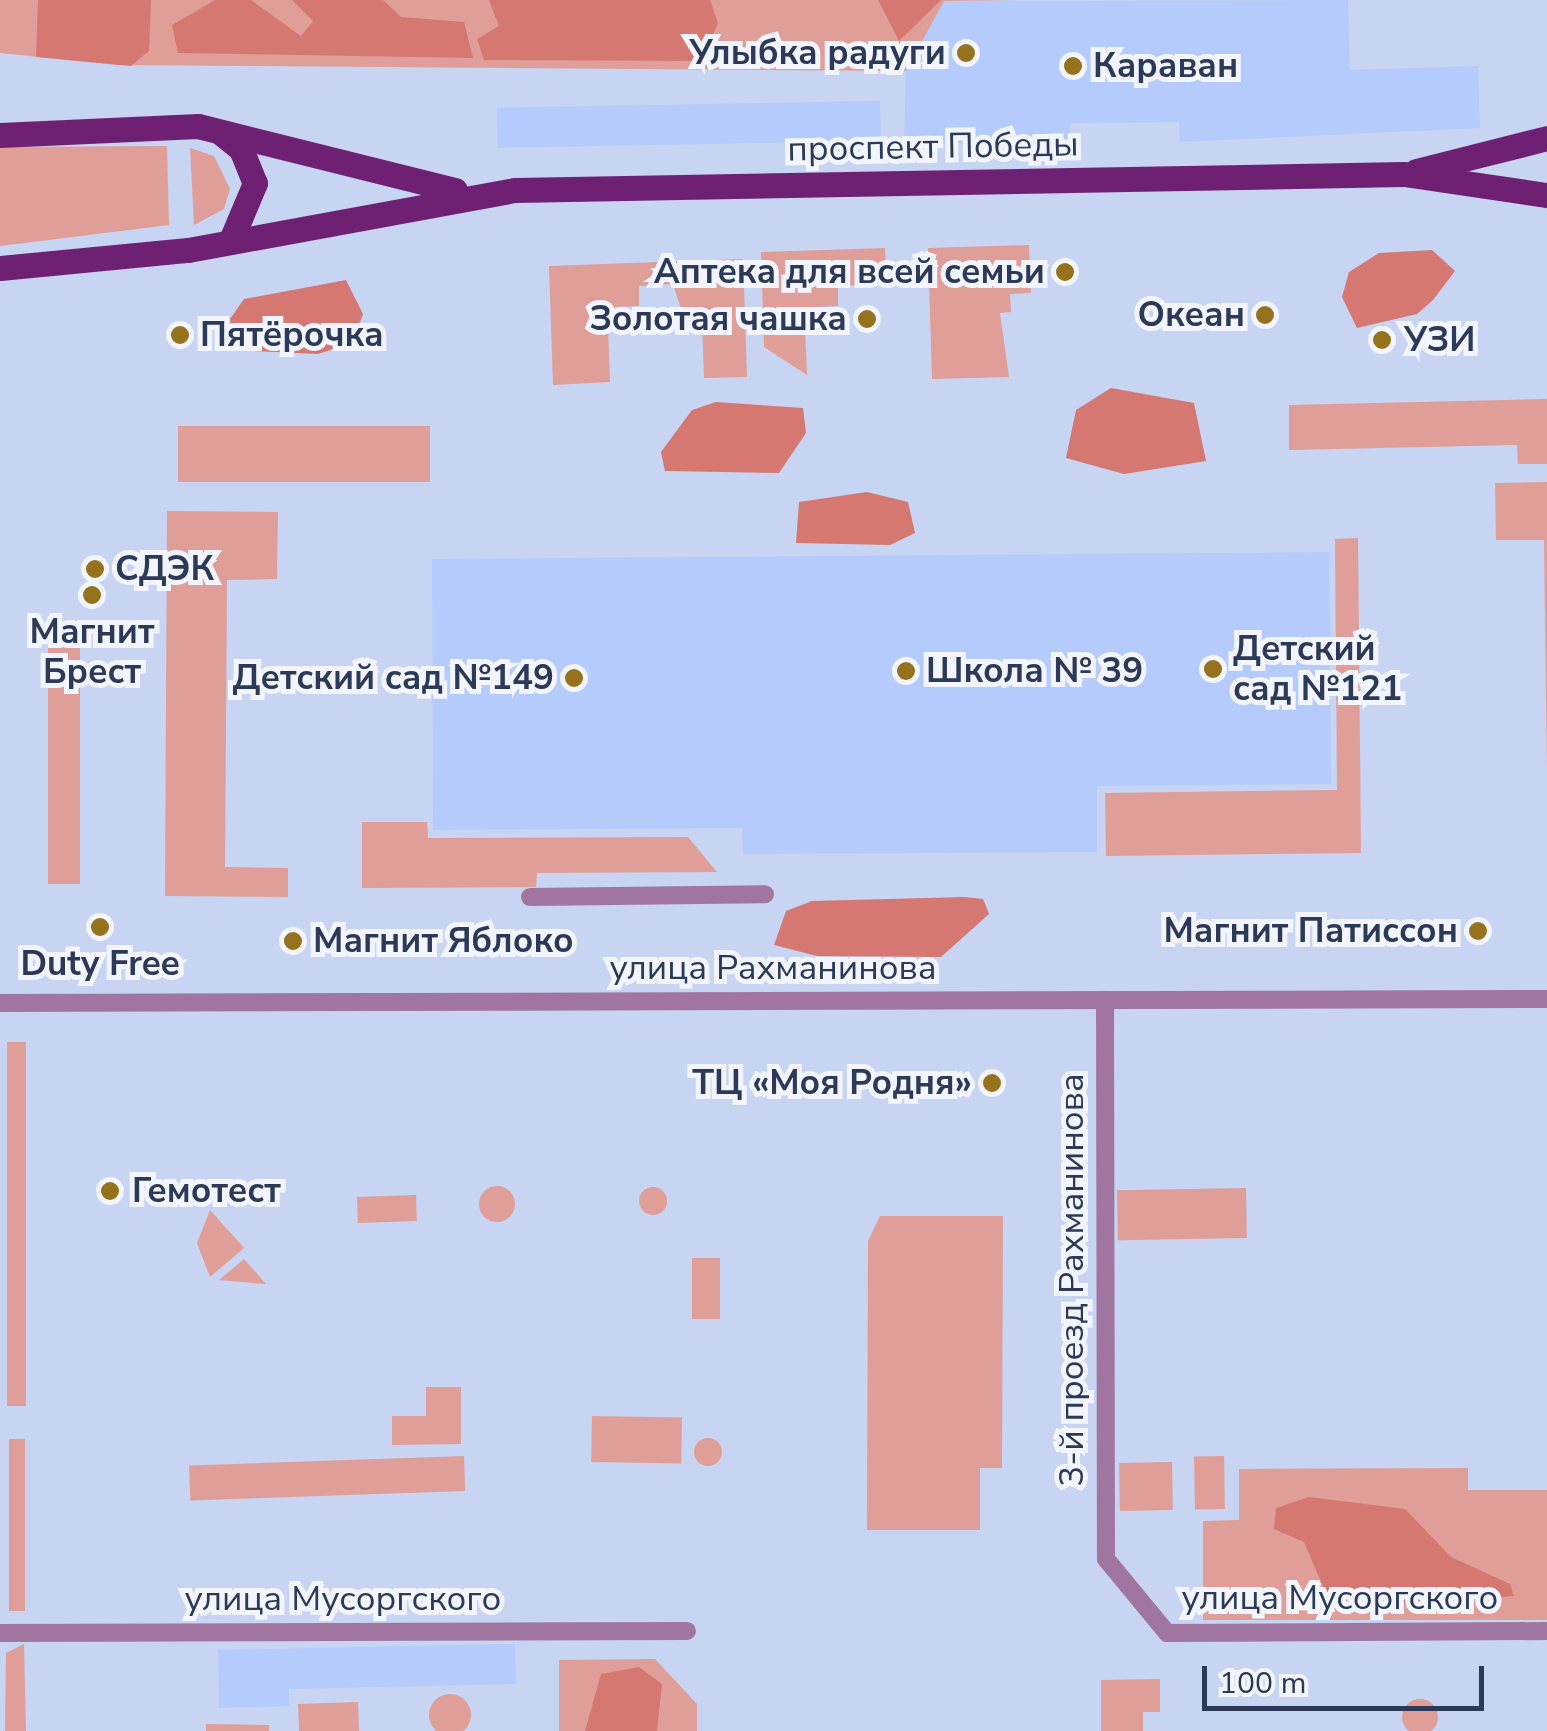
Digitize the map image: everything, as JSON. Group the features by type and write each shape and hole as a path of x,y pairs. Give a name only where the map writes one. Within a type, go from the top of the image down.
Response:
{"main road":[{"name":"проспект Победы","path":"0,135 218,131 464,192"},
{"path":"218,131 241,149 255,183 231,240"},
{"name":"проспект Победы","path":"1404,174 1547,138"},
{"name":"проспект Победы","path":"0,268 231,240 464,192 1404,174 1547,195"}],"street":[{"path":"530,896 765,894"},
{"name":"улица Рахманинова","path":"0,1003 1547,999"},
{"name":"3-й проезд Рахманинова","path":"1105,1000 1106,1559"},
{"name":"улица Мусоргского","path":"1106,1559 1167,1633 1547,1632"},
{"name":"улица Мусоргского","path":"0,1633 687,1631"}],"shaded area":[{"path":"0,0 1025,0 944,1 906,71 118,65 0,53"},
{"path":"38,0 151,0 149,51 131,66 36,57"},
{"path":"215,0 251,0 301,36 313,21 292,0 383,0 401,17 464,22 473,58 178,53 172,25"},
{"path":"489,0 710,0 718,23 702,61 484,60 477,39 499,26"},
{"path":"878,0 941,0 899,41"},
{"path":"1348,0 1350,70 1478,66 1480,128 1180,142 1179,122 1071,123 1068,140 904,145 906,71 944,1"},
{"path":"880,101 881,141 498,148 497,108"},
{"path":"167,146 169,225 0,246 0,147"},
{"path":"190,148 214,156 230,189 224,209 194,225"},
{"path":"1029,245 1031,293 1010,294 1011,312 1000,313 1009,377 932,379 928,248"},
{"path":"885,248 886,284 838,286 838,306 815,307 816,326 805,327 807,375 764,347 761,252"},
{"path":"1432,250 1455,271 1433,300 1417,314 1357,328 1342,297 1349,272 1379,253"},
{"path":"743,259 747,377 704,378 702,321 685,321 673,284 639,286 639,306 615,307 608,325 610,382 553,385 549,266"},
{"path":"346,280 363,314 352,343 318,354 236,350 230,319 244,299"},
{"path":"1111,388 1194,403 1206,461 1124,474 1066,458 1076,410"},
{"path":"1547,399 1547,464 1518,464 1517,445 1289,450 1289,405"},
{"path":"716,402 803,408 806,433 779,473 665,471 661,452 692,410"},
{"path":"178,426 430,426 430,482 178,482"},
{"path":"1547,482 1547,773 1544,540 1496,540 1495,483"},
{"path":"867,492 908,502 915,533 890,545 796,543 799,502"},
{"path":"167,511 278,512 277,579 227,580 225,867 288,868 288,897 165,896"},
{"path":"1358,538 1361,853 1106,856 1105,793 1337,790 1335,539"},
{"path":"1329,552 1331,784 1097,786 1097,852 743,854 742,828 433,830 432,559"},
{"path":"48,634 80,634 80,884 48,884"},
{"path":"362,822 427,822 428,838 688,837 717,872 537,873 536,887 362,888"},
{"path":"983,899 989,914 941,957 817,956 774,945 786,911 812,901"},
{"path":"7,1042 26,1042 26,1406 7,1406"},
{"path":"497,1186 510,1191 515,1204 510,1217 497,1222 484,1217 479,1204 484,1191"},
{"path":"653,1187 663,1191 667,1201 663,1211 653,1215 643,1211 639,1201 643,1191"},
{"path":"1246,1188 1247,1238 1118,1240 1117,1190"},
{"path":"416,1195 417,1221 358,1223 357,1197"},
{"path":"210,1210 244,1248 210,1277 197,1243"},
{"path":"880,1216 1003,1216 1002,1468 980,1468 980,1530 867,1530 868,1241"},
{"path":"692,1258 720,1258 720,1319 692,1319"},
{"path":"244,1259 266,1284 219,1280"},
{"path":"426,1387 461,1387 461,1444 392,1445 392,1416 426,1416"},
{"path":"592,1416 682,1418 681,1464 591,1462"},
{"path":"708,1438 718,1442 722,1452 718,1462 708,1466 698,1462 694,1452 698,1442"},
{"path":"9,1439 25,1439 25,1611 9,1611"},
{"path":"464,1456 465,1491 190,1501 189,1466"},
{"path":"1224,1456 1225,1509 1195,1510 1194,1457"},
{"path":"1172,1462 1173,1510 1120,1511 1119,1463"},
{"path":"1468,1468 1468,1490 1547,1490 1547,1620 1203,1620 1203,1521 1239,1520 1239,1469"},
{"path":"1309,1497 1405,1509 1451,1557 1510,1584 1514,1596 1414,1605 1328,1598 1304,1542 1274,1529 1276,1508"},
{"path":"24,1644 26,1731 5,1731 6,1653"},
{"path":"515,1644 516,1684 289,1689 289,1706 219,1708 218,1650"},
{"path":"655,1659 697,1704 697,1731 559,1731 559,1660"},
{"path":"639,1667 662,1684 657,1731 585,1731 601,1674"},
{"path":"1160,1679 1160,1712 1143,1712 1143,1731 1101,1731 1101,1680"},
{"path":"450,1694 465,1700 471,1715 465,1730 450,1736 435,1730 429,1715 435,1700"},
{"path":"1420,1699 1433,1704 1438,1717 1433,1730 1420,1735 1407,1730 1402,1717 1407,1704"},
{"path":"358,1702 359,1731 299,1731 298,1704"},
{"path":"206,1724 269,1725 269,1731 206,1731"}],"place":[{"name":"Улыбка радуги","path":"966,53"},
{"name":"Караван","path":"1073,66"},
{"name":"Аптека для всей семьи","path":"1065,272"},
{"name":"Океан","path":"1265,315"},
{"name":"Золотая чашка","path":"867,319"},
{"name":"Пятёрочка","path":"180,335"},
{"name":"УЗИ","path":"1382,340"},
{"name":"СДЭК","path":"95,569"},
{"name":"Магнит Брест","path":"92,595"},
{"name":"Детский сад №121","path":"1213,669"},
{"name":"Школа № 39","path":"906,671"},
{"name":"Детский сад №149","path":"574,678"},
{"name":"Duty Free","path":"100,927"},
{"name":"Магнит Патиссон","path":"1478,931"},
{"name":"Магнит Яблоко","path":"293,941"},
{"name":"ТЦ «Моя Родня»","path":"992,1083"},
{"name":"Гемотест","path":"110,1191"}]}
